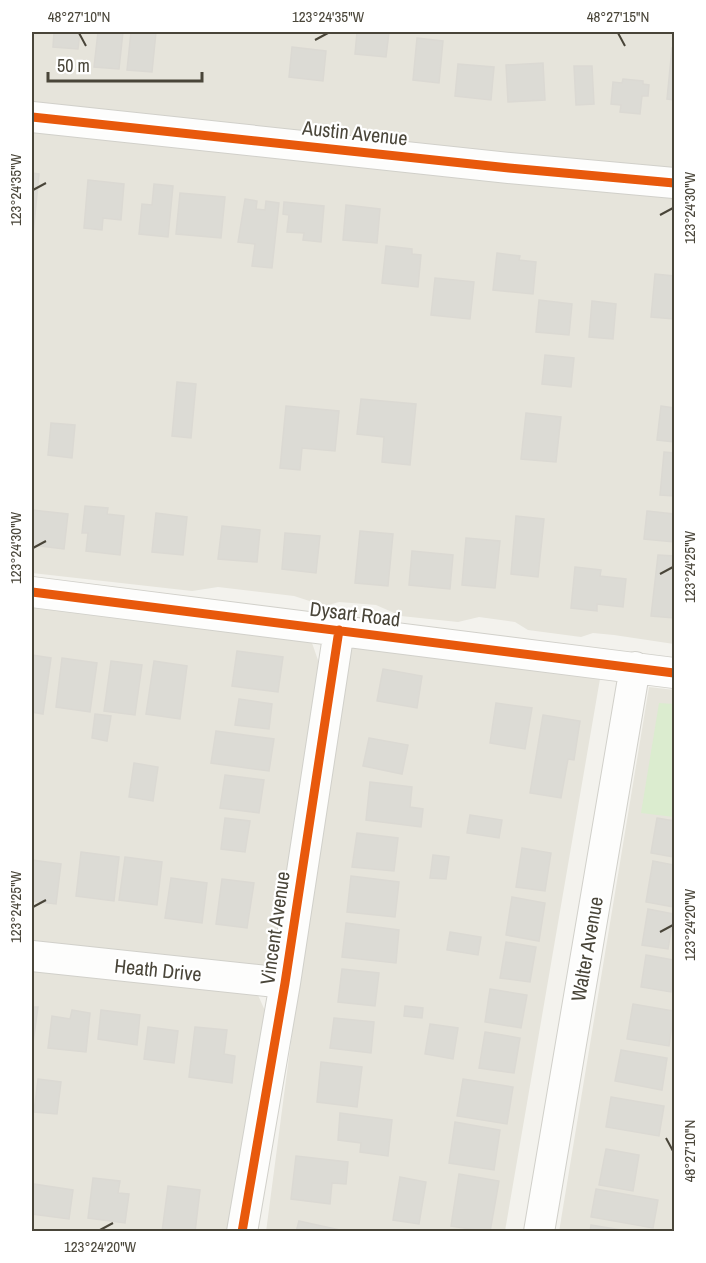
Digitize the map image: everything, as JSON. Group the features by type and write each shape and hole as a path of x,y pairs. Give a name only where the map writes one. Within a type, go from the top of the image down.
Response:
{"street":[{"name":"Austin Avenue","path":"32,117 497,167 675,183"},
{"name":"Dysart Road","path":"32,592 675,673"},
{"name":"Vincent Avenue","path":"242,1232 285,983 339,630"},
{"name":"Walter Avenue","path":"539,1232 636,667"},
{"name":"Heath Drive","path":"32,956 285,983"}],"shaded area":[{"path":"32,32 674,32 674,180 32,115"},
{"path":"32,126 674,193 674,644 614,635 593,633 581,637 528,630 515,622 479,617 458,622 401,616 376,605 339,602 325,606 294,596 218,587 192,591 32,573"},
{"path":"32,599 305,636 312,643 319,663 274,960 262,969 32,947"},
{"path":"351,639 601,673 505,1231 266,1232 297,996"},
{"path":"649,687 674,690 674,1231 559,1232"},
{"path":"32,964 258,995 266,1013 232,1231 32,1232"}],"green space":[{"path":"659,703 674,704 674,817 641,813"}],"building":[{"path":"54,32 80,32 78,49 53,47"},
{"path":"98,32 123,32 119,69 94,67"},
{"path":"131,32 156,32 152,72 127,70"},
{"path":"357,32 389,32 386,57 355,54"},
{"path":"417,38 443,41 439,83 413,80"},
{"path":"292,47 326,51 323,81 289,77"},
{"path":"672,48 674,48 674,100 667,99"},
{"path":"543,63 545,100 508,102 506,65"},
{"path":"458,64 494,67 491,100 455,96"},
{"path":"574,66 592,66 594,104 576,105"},
{"path":"623,79 643,81 643,84 649,85 648,96 642,96 640,114 620,112 621,105 611,104 613,82 622,83"},
{"path":"32,173 39,174 32,245"},
{"path":"88,180 124,184 121,220 103,218 102,230 84,228"},
{"path":"154,184 173,186 168,237 139,234 142,204 152,205"},
{"path":"180,193 225,197 221,238 176,234"},
{"path":"245,199 257,201 256,209 265,210 266,201 279,203 272,268 252,266 255,244 238,242"},
{"path":"284,202 324,206 321,242 303,240 304,233 287,232 289,215 283,214"},
{"path":"346,205 380,209 377,243 343,240"},
{"path":"386,246 412,249 412,254 421,255 418,287 382,283"},
{"path":"497,253 520,256 519,260 536,262 533,294 493,290"},
{"path":"655,274 674,276 674,319 651,317"},
{"path":"435,278 474,282 470,319 431,315"},
{"path":"539,300 572,304 569,335 536,332"},
{"path":"592,301 616,304 613,339 589,337"},
{"path":"545,355 574,358 571,387 542,384"},
{"path":"177,382 196,384 191,438 172,436"},
{"path":"361,399 416,404 410,465 382,462 384,437 357,434"},
{"path":"286,406 339,411 335,451 302,448 300,470 280,468"},
{"path":"661,406 674,408 674,442 657,440"},
{"path":"526,413 561,417 556,462 521,459"},
{"path":"51,423 75,425 72,458 48,455"},
{"path":"664,452 674,453 674,496 660,495"},
{"path":"85,506 108,508 107,514 124,516 120,555 86,551 88,533 82,533"},
{"path":"32,510 68,514 64,549 32,545"},
{"path":"647,511 674,514 674,542 644,539"},
{"path":"156,513 187,517 183,555 152,552"},
{"path":"516,516 544,519 538,577 511,574"},
{"path":"222,526 260,530 257,562 218,559"},
{"path":"360,531 393,534 388,586 355,583"},
{"path":"285,533 320,536 316,573 282,569"},
{"path":"466,538 500,541 495,588 462,585"},
{"path":"412,551 453,555 450,589 409,585"},
{"path":"658,555 674,556 674,618 651,616"},
{"path":"575,567 601,570 600,576 626,579 623,607 597,604 597,611 571,608"},
{"path":"237,651 283,657 278,692 232,686"},
{"path":"32,655 51,658 43,714 32,712"},
{"path":"62,658 97,663 90,712 56,707"},
{"path":"111,661 142,665 135,715 104,711"},
{"path":"154,661 187,666 180,719 146,714"},
{"path":"383,669 422,676 417,708 377,701"},
{"path":"239,699 272,704 269,729 235,725"},
{"path":"496,703 532,708 525,749 490,743"},
{"path":"95,714 111,716 107,741 92,738"},
{"path":"543,715 580,721 574,760 568,759 561,798 530,793"},
{"path":"216,731 274,739 269,771 211,763"},
{"path":"369,738 408,745 402,774 363,766"},
{"path":"134,763 158,767 153,801 129,797"},
{"path":"225,775 264,780 259,813 220,808"},
{"path":"370,782 412,787 410,807 423,809 421,827 366,820"},
{"path":"470,815 502,820 499,838 467,833"},
{"path":"225,818 250,821 245,852 221,849"},
{"path":"657,818 674,821 674,857 651,853"},
{"path":"357,833 398,838 394,871 352,867"},
{"path":"522,848 551,853 545,891 516,887"},
{"path":"81,852 119,857 114,901 76,896"},
{"path":"433,855 449,857 446,879 430,878"},
{"path":"125,857 162,862 157,905 119,900"},
{"path":"32,860 61,864 56,904 32,901"},
{"path":"653,861 674,865 674,907 646,902"},
{"path":"351,876 399,882 395,917 347,912"},
{"path":"171,878 207,883 202,923 165,918"},
{"path":"222,879 254,883 247,928 216,924"},
{"path":"512,897 545,903 539,941 506,935"},
{"path":"648,909 674,914 668,949 642,945"},
{"path":"346,923 399,930 396,963 342,957"},
{"path":"450,932 481,937 478,955 447,950"},
{"path":"506,942 536,947 530,982 500,978"},
{"path":"646,955 674,960 671,992 641,987"},
{"path":"342,969 379,973 375,1006 338,1002"},
{"path":"490,989 527,995 521,1028 485,1022"},
{"path":"633,1004 674,1011 669,1046 627,1039"},
{"path":"405,1006 423,1008 422,1018 404,1016"},
{"path":"32,1007 38,1007 32,1050"},
{"path":"72,1010 90,1013 86,1052 48,1048 52,1016 70,1019"},
{"path":"101,1010 140,1015 137,1045 98,1039"},
{"path":"334,1018 374,1022 371,1053 330,1048"},
{"path":"430,1024 458,1028 453,1059 425,1054"},
{"path":"148,1027 178,1031 174,1063 144,1059"},
{"path":"195,1027 227,1030 224,1054 235,1056 232,1083 189,1077"},
{"path":"485,1032 520,1038 514,1073 479,1068"},
{"path":"621,1050 667,1058 662,1090 615,1081"},
{"path":"321,1062 362,1067 357,1107 317,1102"},
{"path":"38,1079 61,1082 57,1114 34,1112"},
{"path":"463,1079 513,1087 507,1124 457,1116"},
{"path":"611,1097 664,1106 659,1136 606,1127"},
{"path":"340,1113 392,1120 388,1156 360,1152 361,1143 338,1140"},
{"path":"455,1122 500,1130 494,1170 449,1163"},
{"path":"606,1149 639,1155 633,1191 599,1185"},
{"path":"296,1156 348,1162 346,1184 332,1183 330,1204 291,1199"},
{"path":"459,1174 499,1181 490,1232 451,1226"},
{"path":"400,1177 426,1182 419,1224 393,1220"},
{"path":"93,1178 120,1181 118,1193 129,1194 125,1223 88,1218"},
{"path":"34,1184 73,1190 69,1219 32,1214"},
{"path":"168,1186 200,1190 195,1232 162,1232"},
{"path":"596,1189 658,1200 653,1228 591,1217"},
{"path":"299,1221 349,1232 296,1232"},
{"path":"591,1225 627,1231 627,1232 590,1232"}],"cycle path":[{"path":"32,117 509,168 674,183"},
{"path":"32,592 674,673"},
{"path":"242,1232 285,983 339,630"}]}
